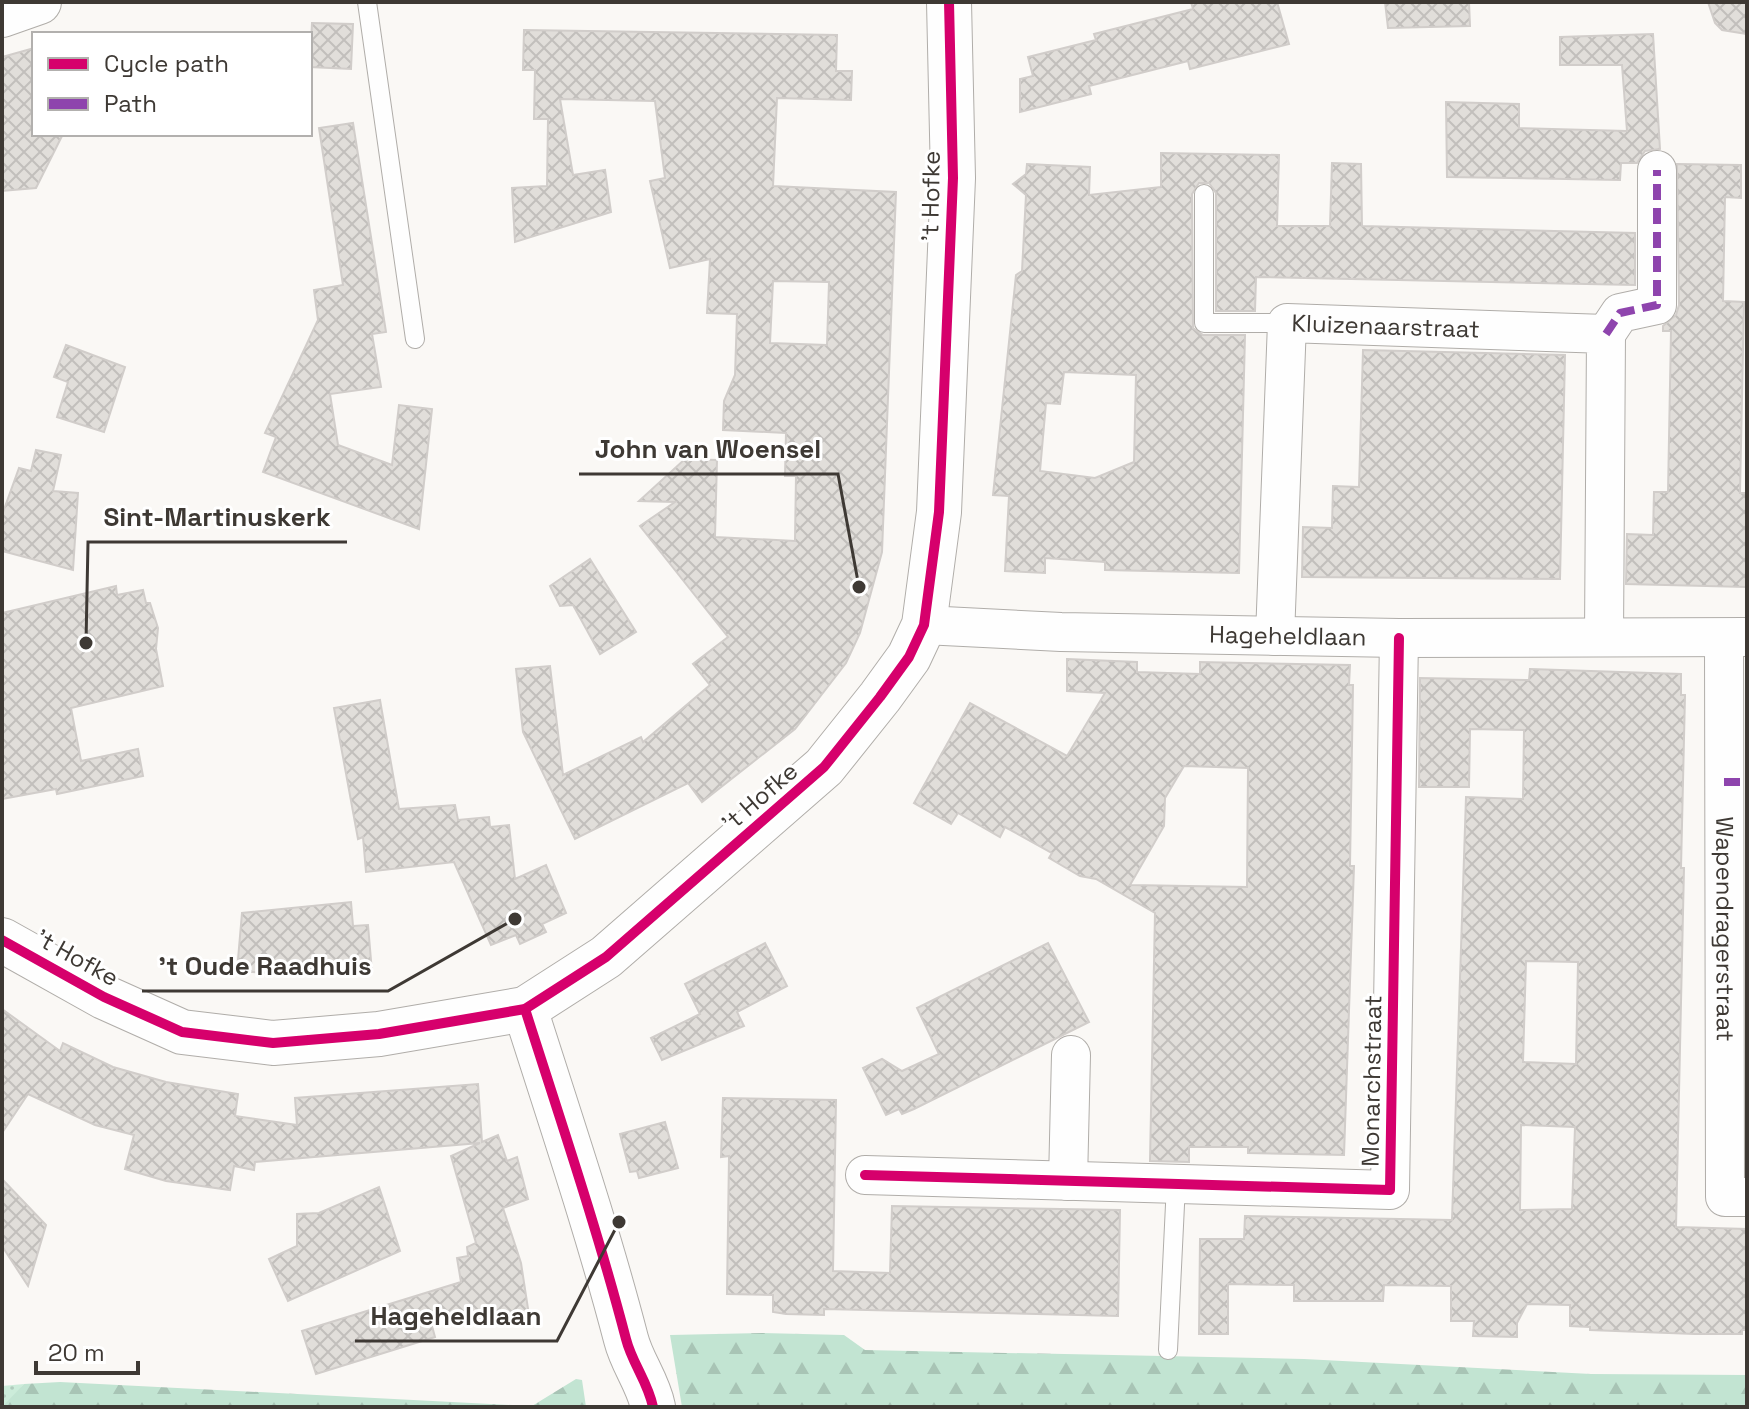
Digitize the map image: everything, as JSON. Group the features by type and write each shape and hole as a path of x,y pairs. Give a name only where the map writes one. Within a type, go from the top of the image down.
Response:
{"street":[{"path":"2,15 39,2"},
{"name":"'t Hofke","path":"2,940 104,997 182,1032 273,1043 379,1034 525,1009 606,957 824,767 909,657 924,625 939,512 953,178 949,2"},
{"path":"1604,637 1606,334 1620,313 1657,305 1657,170"},
{"name":"Kluizenaarstraat","path":"1275,636 1287,323 1606,334"},
{"name":"Hageheldlaan","path":"924,625 1399,638 1736,638"},
{"name":"Monarchstraat","path":"865,1175 1390,1190 1399,638"},
{"name":"Wapendragerstraat","path":"1736,638 1736,782 1725,1197 1747,1197"},
{"path":"525,1009 596,1230 627,1344 649,1385 653,1407"},
{"path":"1068,1181 1071,1055"},
{"path":"624,1407 621,1395 627,1344"}],"lane":[{"path":"367,2 415,339"},
{"path":"1204,194 1204,323 1287,323"},
{"path":"1168,1350 1176,1184"}],"shaded area":[{"path":"1747,1405 1747,1407 1501,1407"}],"green space":[{"path":"670,1335 844,1335 865,1350 1304,1359 1591,1374 1747,1375 1747,1405 682,1407"},
{"path":"576,1379 582,1380 586,1407 2,1407 24,1384 60,1382 532,1406"},
{"path":"24,1384 7,1405 2,1406 2,1386"}],"building":[{"path":"1191,2 1277,2 1289,44 1190,69 1188,61 1089,86 1091,94 1020,112 1020,79 1033,76 1028,57 1096,40 1094,34 1193,9"},
{"path":"1385,2 1469,2 1470,26 1388,28"},
{"path":"1708,2 1747,2 1747,34 1722,30 1715,23"},
{"path":"312,23 353,24 351,69 312,67"},
{"path":"524,30 837,35 836,71 852,71 851,100 777,98 773,186 896,192 882,552 860,633 846,663 795,729 702,802 688,783 575,839 523,732 516,669 550,666 563,775 641,737 643,742 710,685 693,664 728,637 640,526 675,502 639,501 685,459 717,460 715,537 795,541 796,476 785,476 786,433 723,430 724,401 735,375 737,314 707,313 710,259 670,268 650,181 665,178 655,101 560,99 573,175 605,170 611,212 515,242 512,188 547,186 548,119 534,119 535,70 523,70","holes":["773,281 829,282 827,345 770,343"]},
{"path":"1653,34 1660,149 1645,151 1637,163 1621,163 1620,180 1447,177 1446,102 1519,104 1519,128 1627,131 1622,65 1560,65 1560,37"},
{"path":"32,49 32,136 62,136 36,188 2,191 2,57"},
{"path":"353,123 386,332 372,334 381,387 330,394 338,445 392,465 399,405 432,409 419,529 263,472 276,437 265,433 318,320 314,290 343,285 319,128"},
{"path":"1161,153 1279,155 1277,226 1330,226 1332,163 1361,164 1362,226 1635,233 1635,285 1256,277 1255,311 1216,311 1216,193 1209,183 1199,183 1192,194 1193,328 1203,335 1245,335 1239,573 1105,570 1105,562 1045,558 1045,573 1005,571 1009,496 993,495 1016,275 1022,271 1026,195 1013,184 1026,174 1027,164 1090,167 1089,195 1161,187","holes":["1064,372 1136,375 1134,462 1095,478 1040,471 1046,403 1060,404"]},
{"path":"1677,164 1741,165 1741,198 1725,197 1723,301 1744,302 1740,493 1747,493 1746,587 1626,584 1627,534 1653,535 1654,492 1668,492 1671,331 1663,331 1663,326 1676,315 1679,305"},
{"path":"66,345 125,367 104,432 57,417 68,382 54,377"},
{"path":"1363,350 1565,355 1560,579 1302,577 1303,527 1332,528 1333,486 1359,487"},
{"path":"36,450 61,455 53,491 78,493 73,570 2,551 2,515 19,468 31,471"},
{"path":"590,559 636,632 600,654 573,605 560,606 550,586"},
{"path":"116,586 117,595 143,590 146,603 150,603 158,628 156,649 163,686 71,708 81,761 138,749 143,776 57,794 56,789 2,799 2,613"},
{"path":"1067,659 1137,662 1137,672 1200,674 1200,662 1350,665 1349,685 1353,685 1350,866 1354,866 1344,1155 1248,1153 1248,1147 1189,1147 1189,1162 1150,1161 1155,913 1096,879 1080,876 1049,858 1052,853 1005,827 1000,837 958,813 951,824 914,803 970,703 1067,756 1105,693 1067,691","holes":["1184,766 1248,768 1247,887 1130,885 1164,826 1165,798"]},
{"path":"1530,669 1681,674 1681,695 1685,695 1681,868 1684,868 1676,1227 1747,1229 1747,1330 1742,1330 1742,1334 1695,1334 1590,1330 1590,1327 1570,1326 1570,1305 1527,1304 1517,1323 1517,1337 1473,1336 1474,1321 1451,1321 1451,1286 1384,1285 1383,1301 1294,1301 1294,1285 1228,1284 1228,1334 1199,1334 1200,1239 1244,1239 1245,1216 1452,1220 1466,797 1523,799 1524,730 1470,729 1469,787 1419,787 1420,678 1529,680","holes":["1526,961 1578,962 1576,1064 1523,1062","1521,1125 1575,1127 1572,1209 1520,1210"]},
{"path":"380,700 399,809 455,805 458,820 489,817 490,827 509,825 515,879 546,865 566,913 542,924 546,932 520,944 516,935 491,945 454,862 366,872 363,837 358,839 334,708"},
{"path":"351,902 353,926 368,925 372,972 311,976 237,971 242,913"},
{"path":"765,943 787,986 737,1012 744,1026 662,1060 651,1038 700,1014 685,984"},
{"path":"1048,943 1089,1022 914,1109 902,1114 899,1109 886,1115 863,1068 882,1059 902,1071 939,1054 917,1008"},
{"path":"2,1009 60,1051 63,1043 113,1067 166,1082 238,1094 235,1116 297,1125 295,1098 478,1084 482,1142 498,1135 507,1161 517,1157 528,1199 503,1208 521,1263 529,1315 432,1326 435,1337 316,1374 302,1331 461,1282 457,1258 468,1256 467,1247 476,1243 451,1156 480,1143 255,1162 254,1170 234,1166 230,1190 166,1181 125,1169 134,1135 95,1125 28,1094 2,1133"},
{"path":"723,1098 836,1100 833,1271 890,1273 892,1206 1120,1210 1118,1316 824,1309 824,1315 786,1314 773,1312 773,1295 727,1294 729,1156 721,1157"},
{"path":"665,1122 678,1168 639,1178 637,1171 630,1172 620,1134"},
{"path":"2,1179 46,1225 28,1286 2,1246"},
{"path":"379,1187 400,1251 288,1301 269,1259 297,1246 297,1214 319,1213"}],"marked path":[{"path":"1606,334 1620,313 1657,305 1657,170"},
{"path":"1724,782 1747,782"}],"cycle path":[{"path":"2,940 104,997 182,1032 273,1043 379,1034 525,1009 606,957 824,767 909,657 924,625 939,512 953,178 949,2"},
{"path":"865,1175 1390,1190 1399,638"},
{"path":"525,1009 591,1215 629,1348 653,1407"}],"place":[{"name":"John van Woensel","path":"859,587"},
{"name":"Sint-Martinuskerk","path":"86,643"},
{"name":"'t Oude Raadhuis","path":"515,919"},
{"name":"Hageheldlaan","path":"619,1222"}]}
